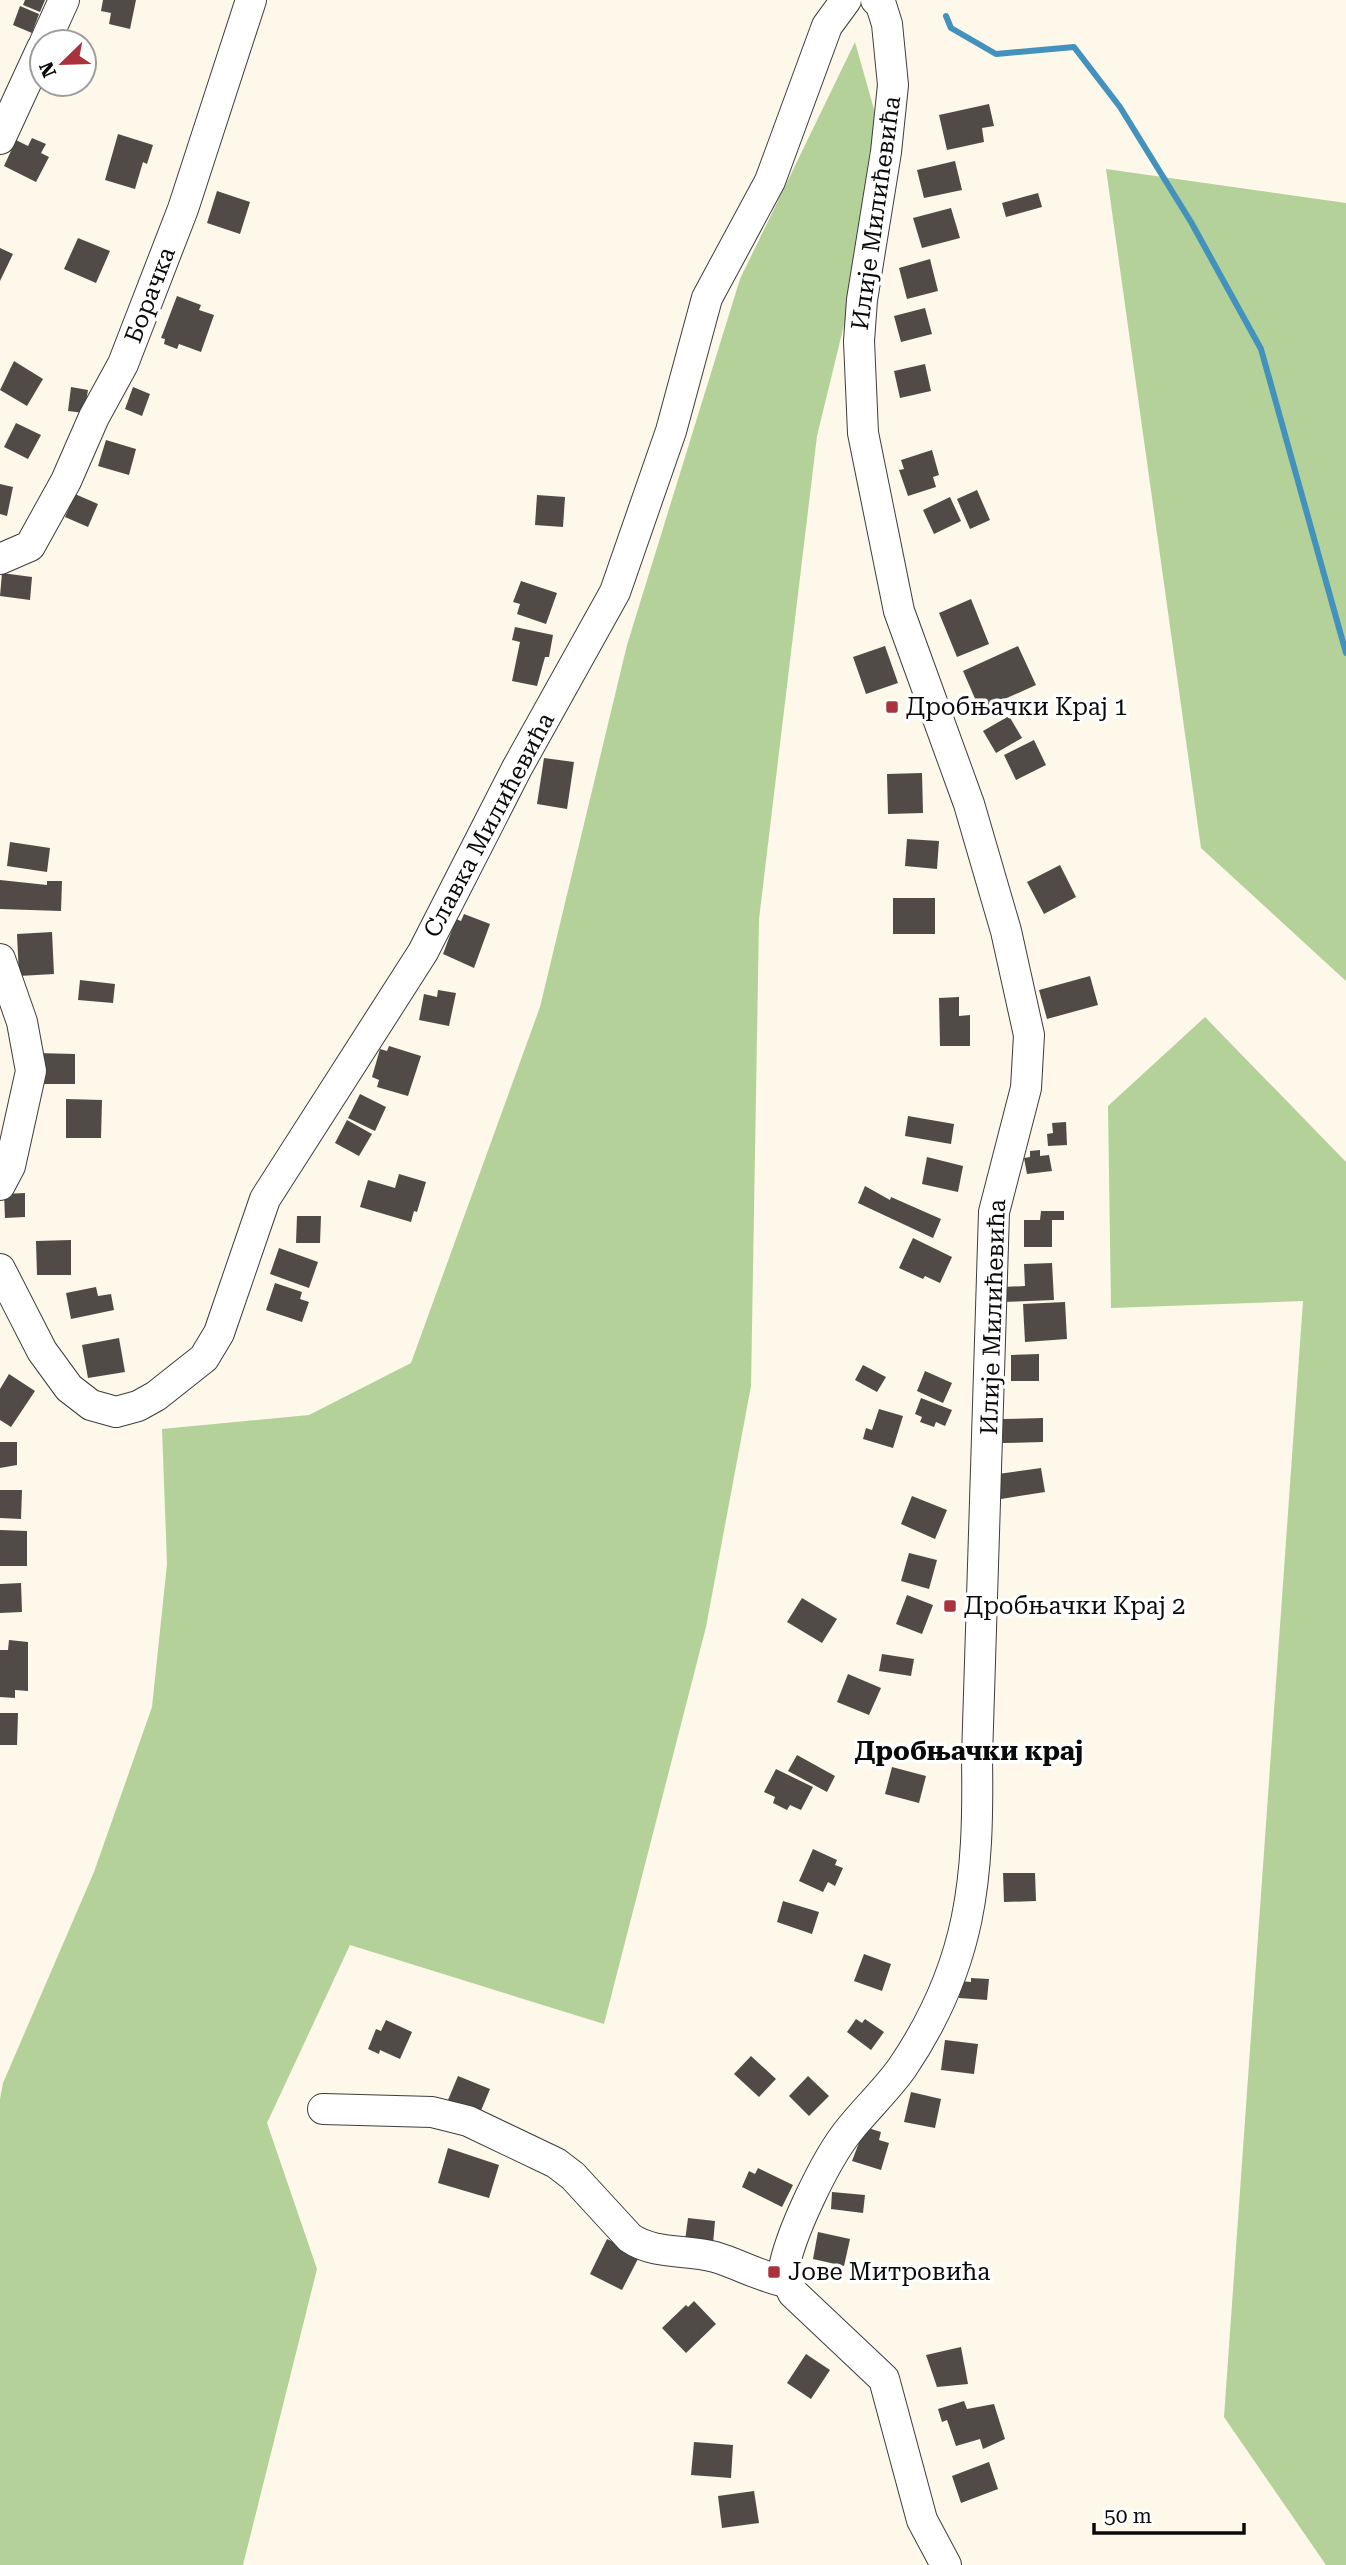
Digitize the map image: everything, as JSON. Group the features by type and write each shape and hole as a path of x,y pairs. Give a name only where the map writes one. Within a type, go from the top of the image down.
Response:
{"street":[{"path":"51,28 64,0"},
{"name":"Борачка","path":"0,559 30,546 66,481 94,417 123,365 183,209 251,0"},
{"name":"Славка Милићевића","path":"4,1286 42,1351 69,1388 90,1405 116,1412 138,1406 156,1396 204,1358 219,1333 265,1199 423,952 517,768 615,592 671,431 707,298 770,181 827,26 846,0"},
{"name":"Илије Милићевића","path":"787,2282 783,2273 785,2264 823,2170 848,2131 900,2071 920,2041 943,1998 957,1961 972,1904 979,1843 977,1758 994,1212 1026,1088 1029,1052 1022,995 969,804 899,611 863,433 859,341 862,300 886,152 893,85 887,24 881,5 876,0"},
{"path":"0,139 28,78"},
{"path":"0,958 22,1022 31,1071 10,1166 0,1185"},
{"path":"323,2109 432,2112 468,2121 556,2163 573,2176 630,2238 642,2246 715,2257 750,2272 787,2282 793,2292 884,2379 922,2520 946,2565"}],"green space":[{"path":"855,42 886,152 817,436 759,919 751,1386 706,1627 604,2024 350,1945 267,2123 317,2269 243,2565 0,2565 0,2099 3,2083 94,1872 152,1707 167,1564 162,1429 309,1415 411,1363 540,1007 627,645 740,279"},
{"path":"1106,169 1346,203 1346,981 1201,848"},
{"path":"1205,1017 1346,1162 1346,2565 1326,2565 1224,2417 1303,1301 1111,1308 1108,1106"}],"building":[{"path":"25,0 45,0 40,12 23,5"},
{"path":"103,0 136,0 130,29 109,24 111,13 101,11"},
{"path":"20,6 39,14 34,28 28,28 28,31 13,25"},
{"path":"989,104 994,126 982,128 984,142 947,150 939,115"},
{"path":"118,134 153,145 147,164 143,162 135,189 105,180"},
{"path":"32,138 46,144 41,153 49,157 36,182 4,166 16,140 28,146"},
{"path":"955,161 962,190 924,198 917,170"},
{"path":"217,191 250,202 240,234 207,223"},
{"path":"1038,193 1042,207 1006,217 1002,203"},
{"path":"951,208 960,238 922,248 913,218"},
{"path":"78,238 110,251 96,283 64,269"},
{"path":"0,248 13,254 0,281"},
{"path":"930,259 938,291 907,299 899,268"},
{"path":"177,296 201,305 199,310 214,315 201,352 179,344 177,349 164,344 165,339 161,338"},
{"path":"925,308 932,334 901,342 894,316"},
{"path":"14,361 43,379 27,406 0,390"},
{"path":"925,364 931,391 900,398 894,371"},
{"path":"71,387 88,390 84,413 68,411"},
{"path":"133,387 150,394 142,416 125,409"},
{"path":"16,423 41,435 28,459 4,447"},
{"path":"106,440 136,449 129,475 98,466"},
{"path":"932,450 939,475 933,477 936,487 908,496 899,470 904,469 901,460"},
{"path":"0,484 13,487 7,516 0,514"},
{"path":"977,490 990,520 970,529 957,499"},
{"path":"75,494 98,504 88,527 65,517"},
{"path":"537,495 565,497 563,527 535,525"},
{"path":"950,497 961,521 934,534 923,510"},
{"path":"2,573 32,577 30,600 0,596"},
{"path":"521,581 557,593 546,624 517,614 520,604 513,602"},
{"path":"971,599 989,644 957,657 939,613"},
{"path":"515,627 553,635 549,657 545,657 537,686 512,681 520,642 512,640"},
{"path":"885,646 898,683 866,694 853,657"},
{"path":"1018,646 1036,685 980,710 963,671"},
{"path":"1009,716 1022,738 996,753 983,731"},
{"path":"1034,740 1046,765 1016,780 1004,755"},
{"path":"544,758 574,762 567,809 537,804"},
{"path":"922,773 923,813 888,814 887,774"},
{"path":"907,839 939,841 937,869 905,866"},
{"path":"10,842 50,848 47,872 7,866"},
{"path":"1060,865 1076,897 1044,914 1027,882"},
{"path":"0,880 47,885 47,881 62,881 61,911 0,909"},
{"path":"893,898 935,898 935,934 893,934"},
{"path":"464,914 490,924 474,968 443,954 456,919 461,921"},
{"path":"52,932 54,974 19,976 17,934"},
{"path":"1090,976 1098,1005 1047,1019 1039,990"},
{"path":"80,980 115,984 113,1003 78,1000"},
{"path":"438,990 456,993 449,1026 419,1020 424,994 437,997"},
{"path":"959,997 959,1016 970,1015 970,1046 940,1046 939,998"},
{"path":"389,1046 421,1056 408,1096 377,1087 379,1080 372,1077 380,1049 387,1051"},
{"path":"36,1053 75,1054 75,1084 36,1084"},
{"path":"360,1094 386,1107 375,1131 348,1118"},
{"path":"66,1099 102,1100 101,1138 66,1138"},
{"path":"908,1116 954,1124 951,1144 905,1136"},
{"path":"347,1120 372,1134 359,1156 335,1143"},
{"path":"1066,1122 1067,1145 1048,1146 1047,1134 1053,1133 1052,1123"},
{"path":"1040,1150 1040,1156 1049,1155 1052,1171 1027,1174 1024,1158 1030,1157 1030,1151"},
{"path":"927,1157 963,1166 958,1192 922,1184"},
{"path":"399,1174 426,1182 417,1212 414,1211 411,1222 360,1207 368,1180 395,1188"},
{"path":"865,1186 890,1200 891,1197 941,1219 933,1238 858,1203"},
{"path":"25,1193 25,1217 5,1218 4,1194"},
{"path":"1041,1211 1064,1211 1064,1220 1052,1220 1052,1247 1024,1247 1024,1220 1040,1220"},
{"path":"297,1216 321,1216 320,1243 296,1243"},
{"path":"913,1238 952,1257 940,1283 899,1268"},
{"path":"71,1240 71,1275 37,1275 36,1241"},
{"path":"279,1248 318,1262 309,1288 270,1274"},
{"path":"1052,1263 1054,1300 1002,1302 1001,1287 1025,1286 1024,1264"},
{"path":"275,1283 302,1292 300,1299 309,1302 302,1322 266,1310"},
{"path":"96,1287 98,1296 111,1294 114,1310 71,1319 66,1293"},
{"path":"1065,1302 1067,1339 1025,1342 1023,1304"},
{"path":"119,1338 125,1372 88,1378 82,1345"},
{"path":"1039,1354 1039,1381 1011,1381 1011,1355"},
{"path":"863,1365 886,1377 877,1392 855,1380"},
{"path":"925,1371 952,1383 943,1403 917,1391"},
{"path":"9,1374 35,1391 11,1427 0,1420 0,1389"},
{"path":"921,1398 952,1410 945,1426 936,1422 934,1427 920,1422 922,1417 915,1414"},
{"path":"879,1409 903,1416 893,1448 863,1439 866,1428 872,1430"},
{"path":"1043,1418 1043,1442 1003,1443 1003,1419"},
{"path":"0,1442 17,1442 17,1465 0,1468"},
{"path":"1041,1468 1045,1492 1001,1499 998,1474"},
{"path":"0,1490 22,1490 21,1519 0,1518"},
{"path":"912,1496 947,1510 935,1539 901,1524"},
{"path":"0,1530 27,1531 27,1566 0,1566"},
{"path":"909,1553 937,1560 929,1589 901,1581"},
{"path":"21,1583 22,1612 0,1613 0,1584"},
{"path":"907,1595 933,1605 922,1634 896,1624"},
{"path":"802,1598 837,1619 822,1643 787,1622"},
{"path":"9,1640 28,1642 28,1691 15,1690 15,1698 0,1697 0,1650 8,1650"},
{"path":"882,1654 914,1659 911,1676 879,1671"},
{"path":"848,1674 881,1688 869,1715 837,1702"},
{"path":"0,1713 18,1713 17,1745 0,1745"},
{"path":"797,1755 835,1776 827,1792 788,1771"},
{"path":"892,1767 926,1776 919,1803 885,1794"},
{"path":"776,1769 813,1787 801,1810 790,1805 787,1810 773,1803 775,1797 764,1792"},
{"path":"813,1849 837,1860 835,1865 843,1868 835,1886 828,1882 823,1892 799,1881"},
{"path":"1003,1873 1035,1873 1036,1901 1004,1902"},
{"path":"783,1901 819,1912 812,1934 777,1922"},
{"path":"864,1954 891,1964 882,1991 854,1981"},
{"path":"971,1978 989,1979 987,2000 959,1998 960,1981 971,1982"},
{"path":"856,2019 862,2023 865,2019 884,2032 871,2050 847,2032"},
{"path":"386,2020 412,2032 400,2059 380,2050 379,2054 368,2049 376,2029 381,2031"},
{"path":"945,2040 978,2044 974,2074 941,2070"},
{"path":"751,2056 776,2079 759,2097 734,2074"},
{"path":"458,2076 490,2089 480,2113 448,2100"},
{"path":"808,2076 829,2096 809,2116 789,2096"},
{"path":"911,2092 941,2099 935,2128 904,2122"},
{"path":"865,2127 881,2132 879,2140 889,2143 881,2170 852,2161"},
{"path":"448,2148 499,2165 489,2198 438,2183"},
{"path":"758,2168 793,2185 782,2207 742,2187 749,2171 755,2174"},
{"path":"832,2192 865,2195 863,2213 831,2209"},
{"path":"688,2218 715,2221 713,2244 685,2241"},
{"path":"818,2232 850,2239 844,2266 813,2259"},
{"path":"607,2239 640,2255 622,2290 590,2274"},
{"path":"694,2301 716,2324 686,2353 662,2328 686,2305 688,2307"},
{"path":"961,2347 968,2384 937,2387 926,2355"},
{"path":"806,2354 830,2370 811,2399 787,2383"},
{"path":"964,2401 967,2409 994,2404 1005,2439 983,2449 980,2439 956,2446 947,2420 942,2422 938,2409"},
{"path":"694,2442 733,2445 731,2478 691,2475"},
{"path":"989,2462 998,2489 961,2503 952,2476"},
{"path":"754,2491 759,2523 722,2528 718,2496"}],"waterway":[{"path":"946,16 951,28 996,54 1074,47 1120,107 1191,222 1261,349 1346,653"}],"place":[{"name":"Дробњачки Крај 1","path":"892,707"},
{"name":"Дробњачки Крај 2","path":"950,1606"},
{"name":"Јове Митровића","path":"774,2272"}],"district":[{"name":"Дробњачки крај","path":"969,1751"}]}
